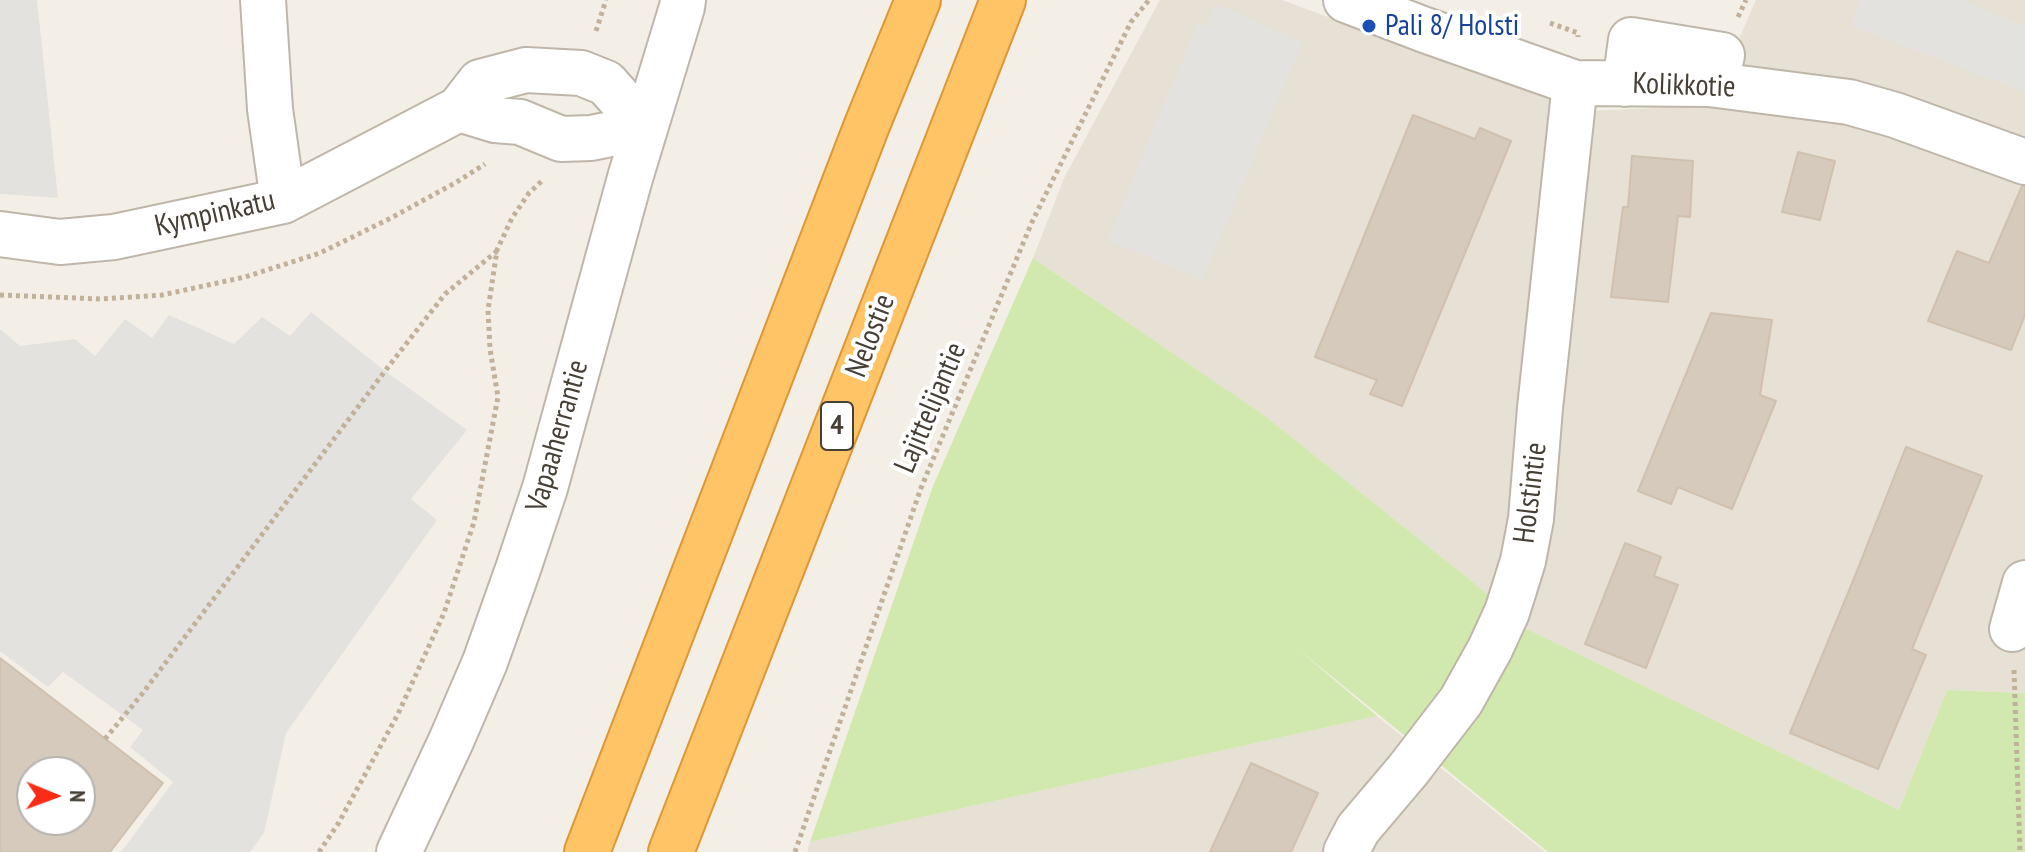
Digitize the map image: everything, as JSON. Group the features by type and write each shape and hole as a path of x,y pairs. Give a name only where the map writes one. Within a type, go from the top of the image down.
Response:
{"highway":[{"path":"587,852 918,0"},
{"name":"Nelostie","path":"671,852 1003,0"}],"street":[{"path":"263,0 270,109 283,201"},
{"name":"Kolikkotie","path":"1346,0 1575,83 1716,84 1849,102 1895,115 2025,162"},
{"name":"Vapaaherrantie","path":"399,852 485,662 518,569 545,488 645,127 684,2"},
{"name":"Kympinkatu","path":"0,234 60,242 114,237 283,201 459,109 480,82 526,70 581,73 606,83 645,127"},
{"name":"Holstintie","path":"1346,852 1358,829 1461,701 1507,612 1523,561 1531,519 1575,83"},
{"path":"459,109 495,120 520,122 561,139 591,138 645,127"},
{"path":"2012,629 2025,583"}],"path":[{"name":"Lajittelijantie","path":"795,852 927,474 1032,222 1131,22 1149,0"},
{"path":"319,852 338,824 398,714 444,613 474,522 498,397 490,349 488,310 497,250 512,218 529,193 546,177 561,139"},
{"path":"105,739 445,294 497,250"},
{"path":"2012,629 2020,852"}],"shaded area":[{"path":"0,0 37,0 58,198 0,194"},
{"path":"1160,0 1282,0 1583,111 1710,106 1756,0 2025,0 2025,693 1947,690 1899,810 1525,628 1474,583 1266,417 1033,258 1065,176"},
{"path":"1861,0 1961,0 2025,26 2025,92 1851,26"},
{"path":"1216,4 1302,42 1202,280 1108,240 1197,24 1205,27"},
{"path":"311,312 385,371 467,430 411,499 437,520 286,733 264,833 250,852 121,852 173,782 130,747 143,730 63,672 48,687 0,651 0,329 20,346 75,339 95,356 125,319 152,338 169,315 234,344 262,317 290,336"},
{"path":"1377,716 1545,852 807,852 810,842"}],"green space":[{"path":"1033,258 1265,416 1474,583 1525,628 1899,810 1947,690 2025,693 2025,852 1548,852 1293,645 1377,716 810,842 933,486"}],"building":[{"path":"1413,115 1475,139 1480,128 1511,141 1402,406 1370,394 1377,380 1315,357"},
{"path":"1798,152 1835,161 1820,220 1782,212"},
{"path":"1632,156 1693,161 1690,217 1678,216 1668,302 1611,297 1623,207 1628,207"},
{"path":"2022,186 2025,186 2025,315 2011,350 1928,321 1957,251 1989,263"},
{"path":"1711,313 1772,320 1760,395 1776,401 1732,509 1678,487 1671,504 1638,491"},
{"path":"1906,447 1982,476 1912,649 1926,655 1878,769 1790,733"},
{"path":"1625,543 1661,557 1654,576 1678,585 1646,668 1585,644"},
{"path":"0,658 163,783 110,852 0,852"},
{"path":"1251,763 1318,793 1291,852 1210,852"}],"place":[{"name":"Pali 8/ Holsti","path":"1369,26"}]}
